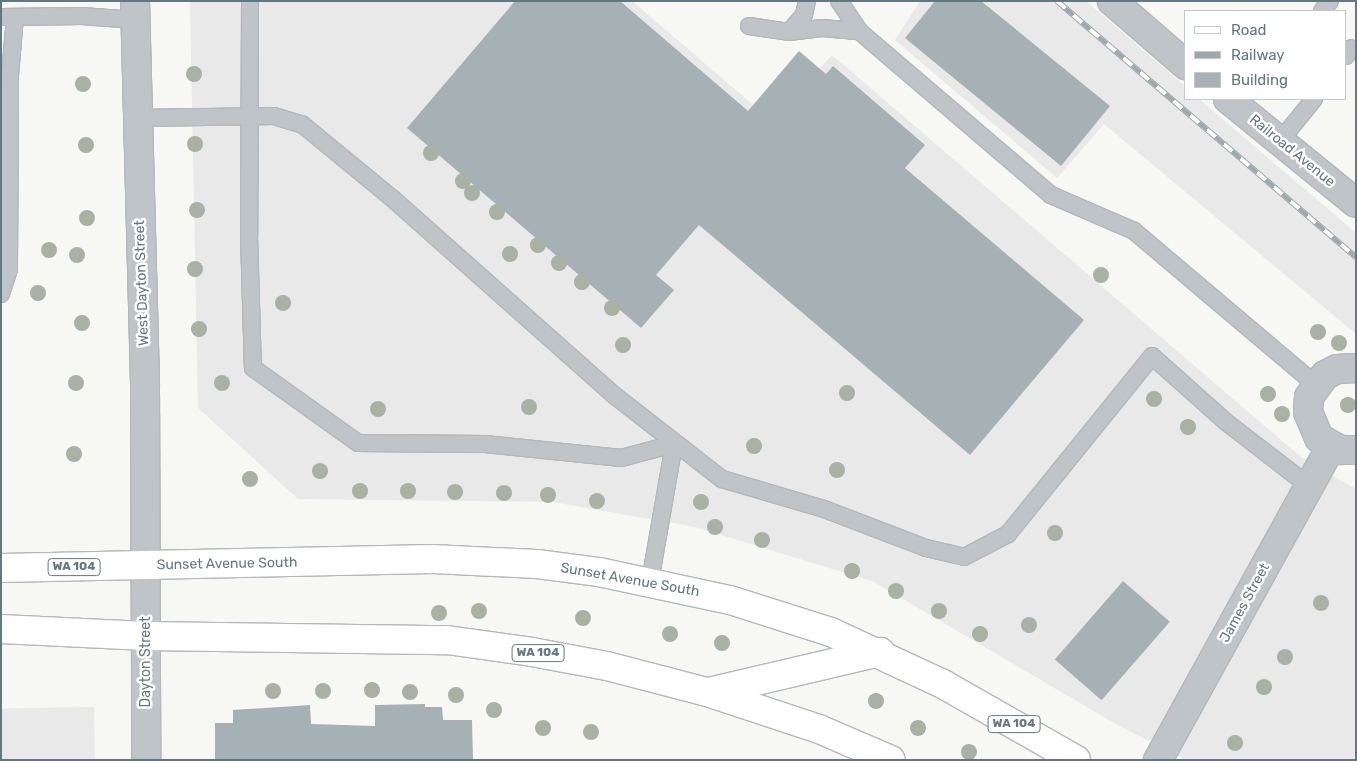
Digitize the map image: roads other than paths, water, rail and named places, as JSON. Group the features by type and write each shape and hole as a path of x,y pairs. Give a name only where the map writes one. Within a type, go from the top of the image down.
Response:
{"main road":[{"name":"Sunset Avenue South","path":"148,565 480,560 590,570 650,581 782,615 880,652 1076,760"},
{"name":"WA 104","path":"1,568 148,565"},
{"name":"WA 104","path":"9,632 447,640 607,666 707,692 819,729 891,760"},
{"path":"707,692 880,652"}],"street":[{"path":"1112,1 1184,63"},
{"name":"West Dayton Street","path":"135,11 148,565"},
{"name":"Railroad Avenue","path":"1239,102 1280,141 1356,203"},
{"path":"1343,448 1319,438 1308,412 1316,384 1337,369 1356,368"},
{"name":"James Street","path":"1158,760 1309,486 1343,448"},
{"name":"Dayton Street","path":"146,760 148,565"}],"lane":[{"path":"250,1 252,117 249,236 253,368 358,443 485,444 621,458 674,444"},
{"path":"788,32 804,15 807,1"},
{"path":"839,1 859,31 1051,195 1134,231 1316,384"},
{"path":"1,294 9,269 10,75 8,17 135,11"},
{"path":"750,26 788,32 822,28 859,31"},
{"path":"1280,141 1313,100"},
{"path":"137,118 274,116 303,125 392,198 674,444 722,479 824,509 926,548 964,557 1008,534 1152,356 1226,422 1309,486"},
{"path":"650,581 674,444"}],"railway":[{"path":"1057,1 1356,257"}]}
